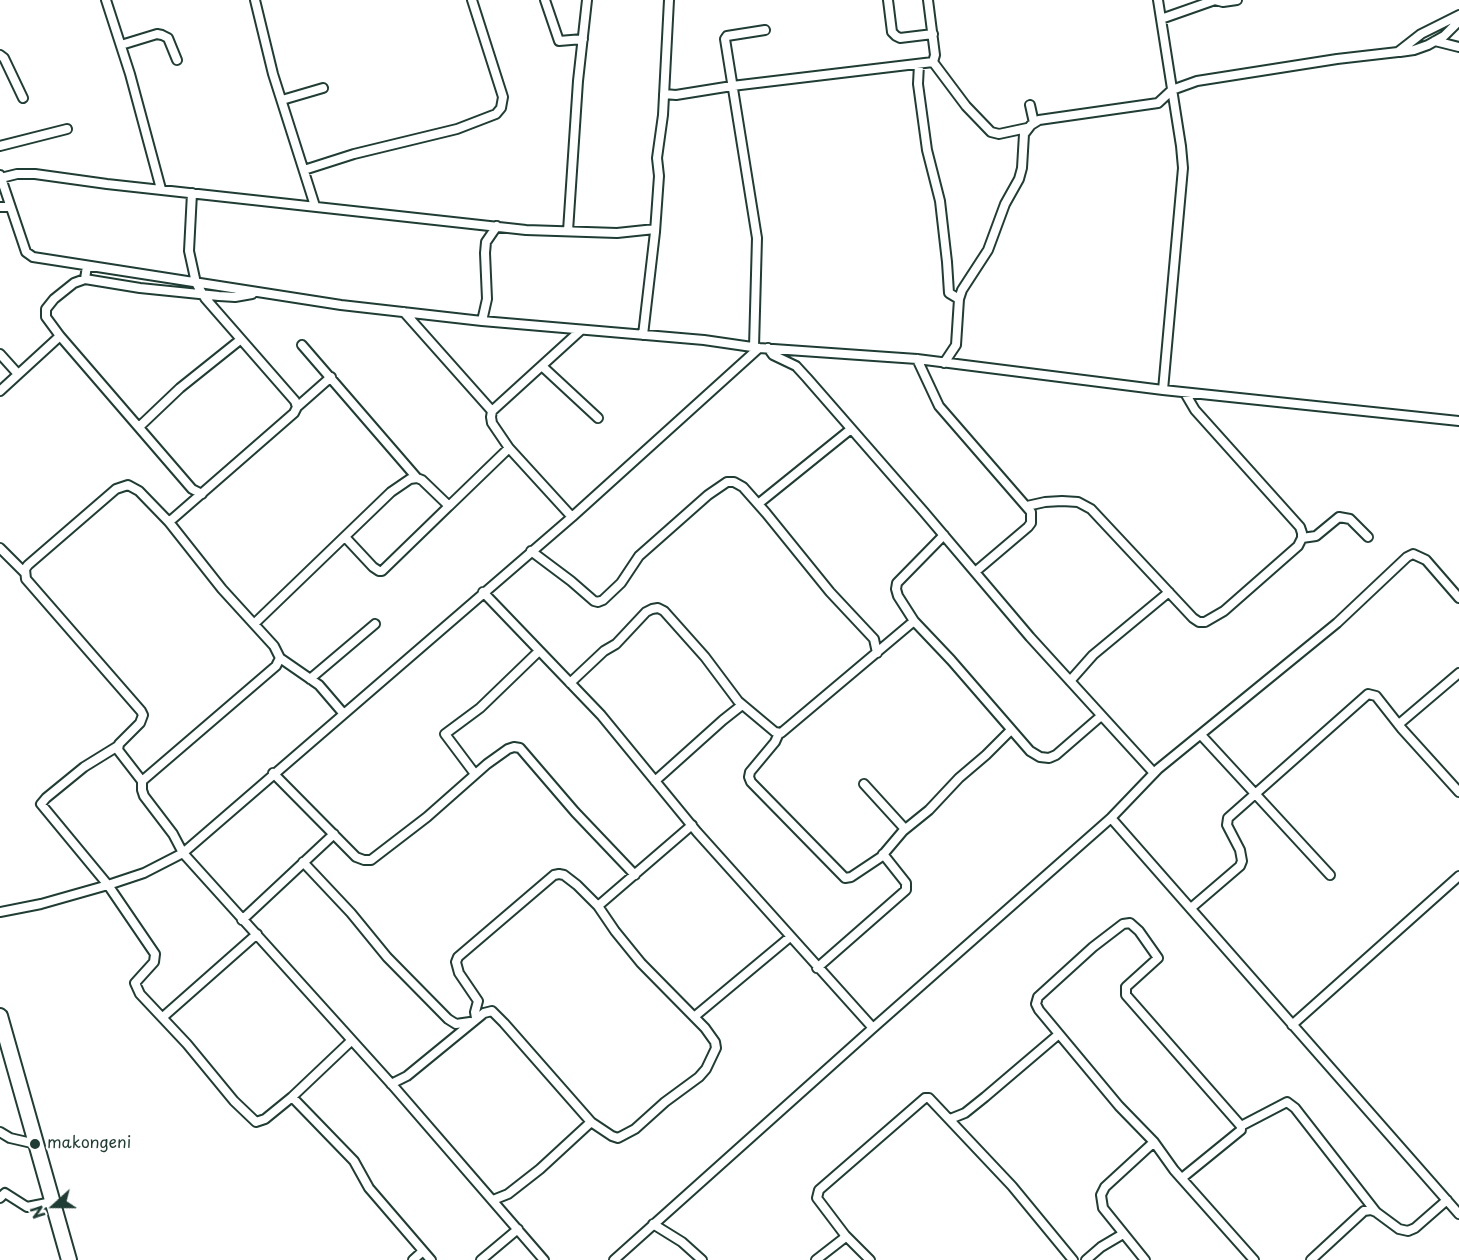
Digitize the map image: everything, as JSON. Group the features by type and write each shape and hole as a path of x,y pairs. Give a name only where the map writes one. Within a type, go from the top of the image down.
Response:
{"highway":[{"path":"0,1016 69,1260"}],"street":[{"path":"106,0 130,74 161,189"},
{"path":"255,0 282,100 315,206"},
{"path":"304,170 354,154 457,129 496,114 501,108 502,97 472,0"},
{"path":"545,0 559,41 583,39"},
{"path":"568,231 586,0"},
{"path":"643,335 655,229 659,176 657,158 664,94 669,0"},
{"path":"888,0 892,32 896,36 900,38 933,34"},
{"path":"928,0 936,55 933,62"},
{"path":"1158,0 1182,146 1183,168 1163,390"},
{"path":"1161,19 1215,0 1237,0"},
{"path":"1398,52 1421,34 1459,15"},
{"path":"933,62 966,106 991,132 999,134 1039,120 1158,103 1172,90 1197,81 1337,59 1414,50 1444,36 1459,21"},
{"path":"0,912 41,904 108,885 153,869 183,853 572,517 760,348 757,238 725,39 727,36 765,30"},
{"path":"121,45 157,34 162,35 168,38 177,60"},
{"path":"1435,41 1459,47"},
{"path":"0,55 4,58 23,98"},
{"path":"664,94 676,95 884,66 933,62"},
{"path":"919,64 918,84 927,150 940,201 949,293 959,299"},
{"path":"282,100 323,88"},
{"path":"944,363 956,345 959,299 968,279 988,250 1005,204 1022,168 1024,134 1030,125 1030,105"},
{"path":"0,146 67,129"},
{"path":"655,229 617,233 526,230 35,174 1,176 26,252 33,257 196,283 482,321 600,330 760,348 917,359 1185,393 1459,421"},
{"path":"192,193 189,251 196,283 240,340 295,400 297,406"},
{"path":"0,207 10,207"},
{"path":"482,321 487,299 486,242 497,226"},
{"path":"85,279 87,266"},
{"path":"202,494 192,489 60,336 46,316 46,309 54,299 74,283 85,279 140,288 235,297 260,292"},
{"path":"404,312 492,411 492,423 509,448 572,517"},
{"path":"492,411 581,330"},
{"path":"0,391 60,336"},
{"path":"139,427 180,388 240,340"},
{"path":"302,345 417,478 449,506"},
{"path":"760,348 796,366 1070,681 1154,773"},
{"path":"0,354 18,374"},
{"path":"917,359 939,406 1027,506 1032,518 1028,527 975,572"},
{"path":"543,367 598,418"},
{"path":"169,522 294,413 297,406 331,377"},
{"path":"1027,506 1045,502 1078,502 1091,509 1192,618 1205,622 1224,611 1298,546 1302,538 1300,527 1195,410 1185,393"},
{"path":"758,504 851,429"},
{"path":"345,537 373,567 382,571 509,448"},
{"path":"254,624 391,492 410,479 417,478"},
{"path":"531,551 598,602 621,583 639,556 708,495 727,482 734,482 758,504 830,592 874,639 877,653"},
{"path":"25,573 28,565 116,489 122,486 133,487 169,522 222,589 274,646 280,658 319,685 344,713"},
{"path":"192,489 192,502"},
{"path":"1302,538 1316,536 1339,517 1350,519 1368,537"},
{"path":"944,535 897,583 898,596 914,621 1030,751 1040,757 1049,758 1056,755 1101,716"},
{"path":"0,548 25,573 30,586 143,716 140,723 118,746 84,767 41,804 108,885 155,954 154,962 135,983 140,994 163,1017 234,1101 256,1122 265,1119 292,1097 351,1041"},
{"path":"614,1260 1111,818 1154,773 1337,623 1407,556 1419,555 1426,560 1459,598"},
{"path":"483,592 612,728 692,825 873,1028"},
{"path":"1070,681 1093,655 1169,592"},
{"path":"570,683 604,651 616,644 646,612 658,608 664,611 705,657 742,705 779,733"},
{"path":"914,621 788,729 779,733 775,742 750,772 751,782 845,878 852,877 883,854 905,829 929,810 958,778 1011,730"},
{"path":"309,679 375,624"},
{"path":"874,639 893,639"},
{"path":"475,774 445,734 480,708 539,651"},
{"path":"142,781 276,666 280,658"},
{"path":"1399,724 1459,674"},
{"path":"1191,909 1240,866 1242,861 1240,850 1227,825 1227,820 1368,694 1376,696 1459,792"},
{"path":"655,782 742,705"},
{"path":"1201,735 1330,875"},
{"path":"118,746 120,754 142,781 144,796 173,834 183,853 494,1200 544,1260"},
{"path":"273,774 356,857 371,860 427,817 475,774 508,749 520,748 575,812 634,874"},
{"path":"864,784 905,829"},
{"path":"1111,818 1459,1214"},
{"path":"598,906 692,825"},
{"path":"242,920 334,834"},
{"path":"818,968 906,890 906,883 883,854"},
{"path":"303,862 387,957 448,1019 456,1024 473,1020"},
{"path":"391,1084 407,1076 473,1020 492,1011 591,1122 618,1138 634,1129 664,1102 699,1077 716,1052 715,1042 641,963 598,906 577,885 559,874 554,875 458,957 457,967 478,1001 473,1020"},
{"path":"1292,1025 1459,876"},
{"path":"1242,1126 1126,995 1126,987 1158,958 1139,931 1130,923 1123,924 1093,947 1038,997 1036,1004 1039,1010 1119,1106 1154,1142 1182,1178 1254,1260"},
{"path":"163,1017 256,933"},
{"path":"694,1017 790,937"},
{"path":"950,1119 965,1113 1059,1034"},
{"path":"292,1097 354,1161 369,1188 431,1260"},
{"path":"870,1260 845,1235 817,1198 819,1190 871,1148 925,1098 932,1099 1012,1186 1073,1260"},
{"path":"1182,1178 1241,1130 1242,1126 1287,1102 1295,1108 1376,1212 1399,1229 1408,1231 1415,1228 1447,1200"},
{"path":"494,1200 508,1194 540,1169 591,1122"},
{"path":"0,1132 10,1138 36,1144"},
{"path":"1145,1260 1103,1209 1101,1195 1105,1187 1154,1142"},
{"path":"0,1198 4,1193 27,1207 52,1202"},
{"path":"1311,1260 1364,1211 1376,1212"},
{"path":"653,1224 682,1242 702,1260"},
{"path":"481,1260 518,1230"},
{"path":"1086,1260 1101,1247 1123,1234"},
{"path":"816,1260 845,1235"},
{"path":"413,1260 423,1251"}],"place":[{"name":"makongeni","path":"35,1144"}]}
